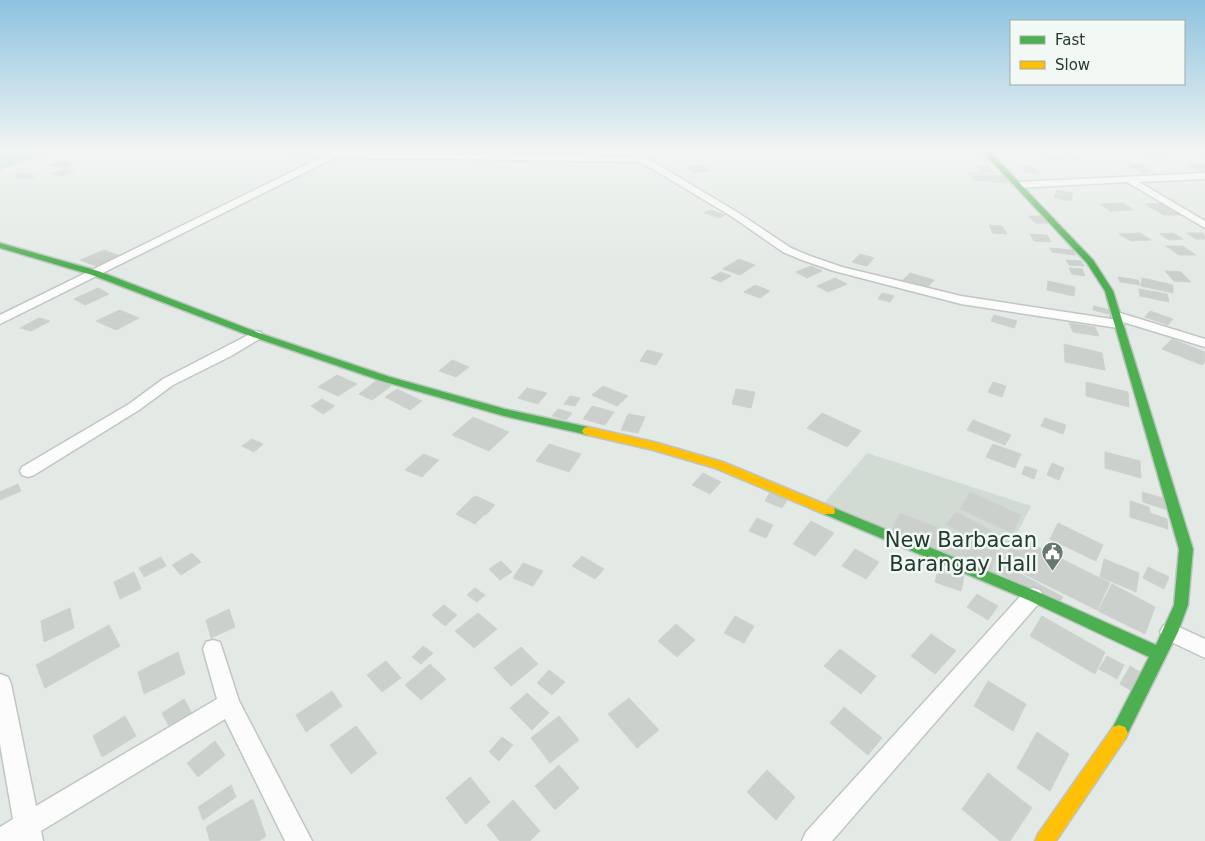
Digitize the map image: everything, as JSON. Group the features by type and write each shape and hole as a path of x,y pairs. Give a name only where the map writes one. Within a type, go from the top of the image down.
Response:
{"street":[{"path":"0,320 261,190"},
{"path":"694,190 734,214 787,250 838,268 961,300 1019,310 1118,320 1205,343"},
{"path":"1022,190 1102,276 1112,295 1186,549 1181,605 1170,632 1120,732 1045,841"},
{"path":"1147,190 1205,225"},
{"path":"0,245 95,273 256,335 386,379 504,412 654,446 719,465 1032,596 1158,654"},
{"path":"28,471 134,407 168,382 219,357 256,335"},
{"path":"815,841 1032,596"},
{"path":"1170,632 1205,649"},
{"path":"214,649 229,704 299,841"},
{"path":"0,684 28,834"},
{"path":"1,841 28,834 229,704"}],"shaded area":[{"path":"867,453 1031,506 996,575 820,508"}],"building":[{"path":"1057,190 1073,193 1071,201 1054,198"},
{"path":"1123,203 1133,210 1110,211 1100,204"},
{"path":"1162,203 1181,215 1164,215 1145,204"},
{"path":"710,210 725,215 719,218 704,213"},
{"path":"1028,216 1044,216 1052,223 1035,223"},
{"path":"989,225 1002,226 1007,234 993,233"},
{"path":"1140,233 1151,240 1131,241 1119,234"},
{"path":"1173,233 1183,239 1169,240 1160,234"},
{"path":"1187,233 1203,233 1205,239 1196,239"},
{"path":"1030,234 1047,235 1051,242 1034,241"},
{"path":"1166,246 1183,246 1196,255 1179,255"},
{"path":"1050,248 1073,250 1075,255 1052,252"},
{"path":"104,250 123,257 99,267 80,260"},
{"path":"860,254 874,258 867,266 852,262"},
{"path":"739,259 755,265 740,275 723,269"},
{"path":"1066,260 1081,261 1084,266 1069,265"},
{"path":"811,266 822,271 807,278 796,272"},
{"path":"1069,268 1082,269 1085,276 1072,274"},
{"path":"1165,271 1181,272 1191,282 1174,281"},
{"path":"721,272 731,276 721,282 711,278"},
{"path":"910,273 934,280 926,289 902,281"},
{"path":"1118,277 1138,280 1140,285 1120,282"},
{"path":"835,278 847,284 828,292 817,286"},
{"path":"1142,278 1173,285 1173,293 1141,286"},
{"path":"1048,281 1075,287 1074,296 1047,290"},
{"path":"755,285 770,291 760,298 744,292"},
{"path":"98,288 109,294 85,305 74,299"},
{"path":"1139,289 1167,294 1169,302 1140,296"},
{"path":"882,293 894,296 890,302 878,299"},
{"path":"1094,306 1110,310 1109,314 1093,310"},
{"path":"120,310 139,318 116,330 96,321"},
{"path":"1150,311 1173,319 1168,325 1145,317"},
{"path":"994,315 1017,321 1014,328 991,321"},
{"path":"39,318 50,321 31,331 20,328"},
{"path":"1069,323 1095,327 1099,336 1073,332"},
{"path":"1172,339 1205,352 1205,362 1202,365 1162,349"},
{"path":"1064,344 1102,353 1105,370 1065,362"},
{"path":"647,350 663,354 656,365 640,361"},
{"path":"452,360 469,367 456,377 439,371"},
{"path":"337,375 357,384 338,396 318,387"},
{"path":"377,380 391,386 372,400 359,394"},
{"path":"993,382 1006,386 1002,397 988,392"},
{"path":"1086,382 1128,392 1129,407 1086,396"},
{"path":"603,386 628,396 617,406 592,395"},
{"path":"527,388 547,393 538,404 518,398"},
{"path":"397,389 422,401 410,410 385,397"},
{"path":"736,389 755,392 751,408 732,404"},
{"path":"570,396 580,398 575,406 564,404"},
{"path":"322,399 335,406 323,414 311,406"},
{"path":"592,406 614,412 605,425 583,419"},
{"path":"558,409 572,413 566,420 552,416"},
{"path":"822,413 861,431 847,447 807,428"},
{"path":"628,414 645,417 638,433 621,430"},
{"path":"473,417 509,432 489,451 452,435"},
{"path":"1045,418 1066,425 1063,434 1041,426"},
{"path":"973,420 1011,435 1005,445 967,430"},
{"path":"252,439 263,444 254,452 242,446"},
{"path":"549,444 581,454 569,472 536,461"},
{"path":"993,444 1021,454 1015,468 986,457"},
{"path":"1105,452 1140,461 1141,478 1105,468"},
{"path":"423,454 439,460 422,477 405,470"},
{"path":"1052,463 1064,468 1059,480 1047,475"},
{"path":"1025,466 1037,470 1034,479 1022,474"},
{"path":"703,473 721,482 710,494 692,485"},
{"path":"18,484 21,491 0,500 0,492"},
{"path":"770,492 787,500 782,508 765,501"},
{"path":"970,492 1021,515 1012,533 960,509"},
{"path":"1142,492 1169,500 1170,511 1143,502"},
{"path":"476,496 495,505 486,515 466,506"},
{"path":"473,497 492,507 475,524 456,514"},
{"path":"1130,501 1149,507 1150,513 1167,519 1168,529 1130,517"},
{"path":"956,512 999,535 989,548 946,524"},
{"path":"900,513 997,551 990,573 891,531"},
{"path":"757,518 773,525 766,538 749,531"},
{"path":"811,521 834,533 815,556 793,544"},
{"path":"1058,523 1103,545 1096,561 1050,539"},
{"path":"1016,536 1110,583 1097,610 1002,563"},
{"path":"855,549 879,562 866,579 842,566"},
{"path":"192,553 201,562 181,575 172,565"},
{"path":"582,556 604,569 595,579 572,566"},
{"path":"161,557 166,566 144,577 139,568"},
{"path":"1104,559 1139,573 1136,592 1100,577"},
{"path":"501,561 512,572 500,580 489,569"},
{"path":"523,563 543,571 533,586 513,578"},
{"path":"1004,565 1063,597 1058,605 999,573"},
{"path":"939,567 964,576 961,591 935,582"},
{"path":"1148,567 1169,577 1164,589 1143,578"},
{"path":"134,572 141,589 120,599 114,582"},
{"path":"1112,584 1155,607 1145,634 1098,611"},
{"path":"475,588 485,595 477,602 467,595"},
{"path":"977,594 998,606 988,620 967,607"},
{"path":"444,605 457,615 445,626 432,615"},
{"path":"70,608 74,628 44,642 41,621"},
{"path":"229,609 235,627 211,638 206,620"},
{"path":"478,613 497,629 474,648 455,631"},
{"path":"735,616 754,626 744,643 724,633"},
{"path":"1042,616 1105,652 1095,674 1030,636"},
{"path":"676,624 695,640 677,657 658,641"},
{"path":"109,625 120,646 45,688 36,665"},
{"path":"931,634 956,651 935,674 911,656"},
{"path":"423,646 433,653 421,664 412,657"},
{"path":"521,647 538,664 511,686 494,668"},
{"path":"840,649 876,676 861,694 824,666"},
{"path":"178,652 185,674 144,694 138,672"},
{"path":"1107,656 1124,665 1117,679 1099,669"},
{"path":"386,661 401,678 382,692 367,675"},
{"path":"430,664 446,679 421,700 405,685"},
{"path":"1130,666 1145,675 1135,693 1120,684"},
{"path":"549,670 565,682 552,695 537,683"},
{"path":"988,681 1026,704 1013,731 974,706"},
{"path":"332,691 342,706 306,732 296,715"},
{"path":"527,693 549,713 532,730 510,708"},
{"path":"629,698 659,730 637,748 608,714"},
{"path":"184,699 194,717 172,732 162,713"},
{"path":"844,707 882,738 868,755 830,723"},
{"path":"125,716 136,736 102,757 93,736"},
{"path":"559,716 579,740 550,763 531,738"},
{"path":"356,726 377,753 351,774 330,745"},
{"path":"1037,732 1069,754 1050,791 1017,768"},
{"path":"502,737 513,745 499,761 489,752"},
{"path":"215,741 225,755 198,777 187,763"},
{"path":"559,765 579,788 555,810 535,786"},
{"path":"767,770 795,797 776,820 747,792"},
{"path":"988,773 1032,808 1010,841 1000,841 962,809"},
{"path":"470,777 490,802 466,824 446,798"},
{"path":"231,785 236,797 203,820 198,807"},
{"path":"253,799 266,836 259,841 210,841 206,827"},
{"path":"513,800 540,831 530,841 500,841 487,825"}],"traffic: fast":[{"path":"1022,190 1090,262 1109,291 1186,549 1181,605 1170,632 1119,733"},
{"path":"0,245 95,273 256,335 386,379 504,412 588,431"},
{"path":"829,511 1033,596 1158,653"}],"traffic: slow":[{"path":"588,431 654,446 719,465 829,511"},
{"path":"1045,841 1119,733"}],"place":[{"name":"New Barbacan Barangay Hall","path":"1053,571"}]}
